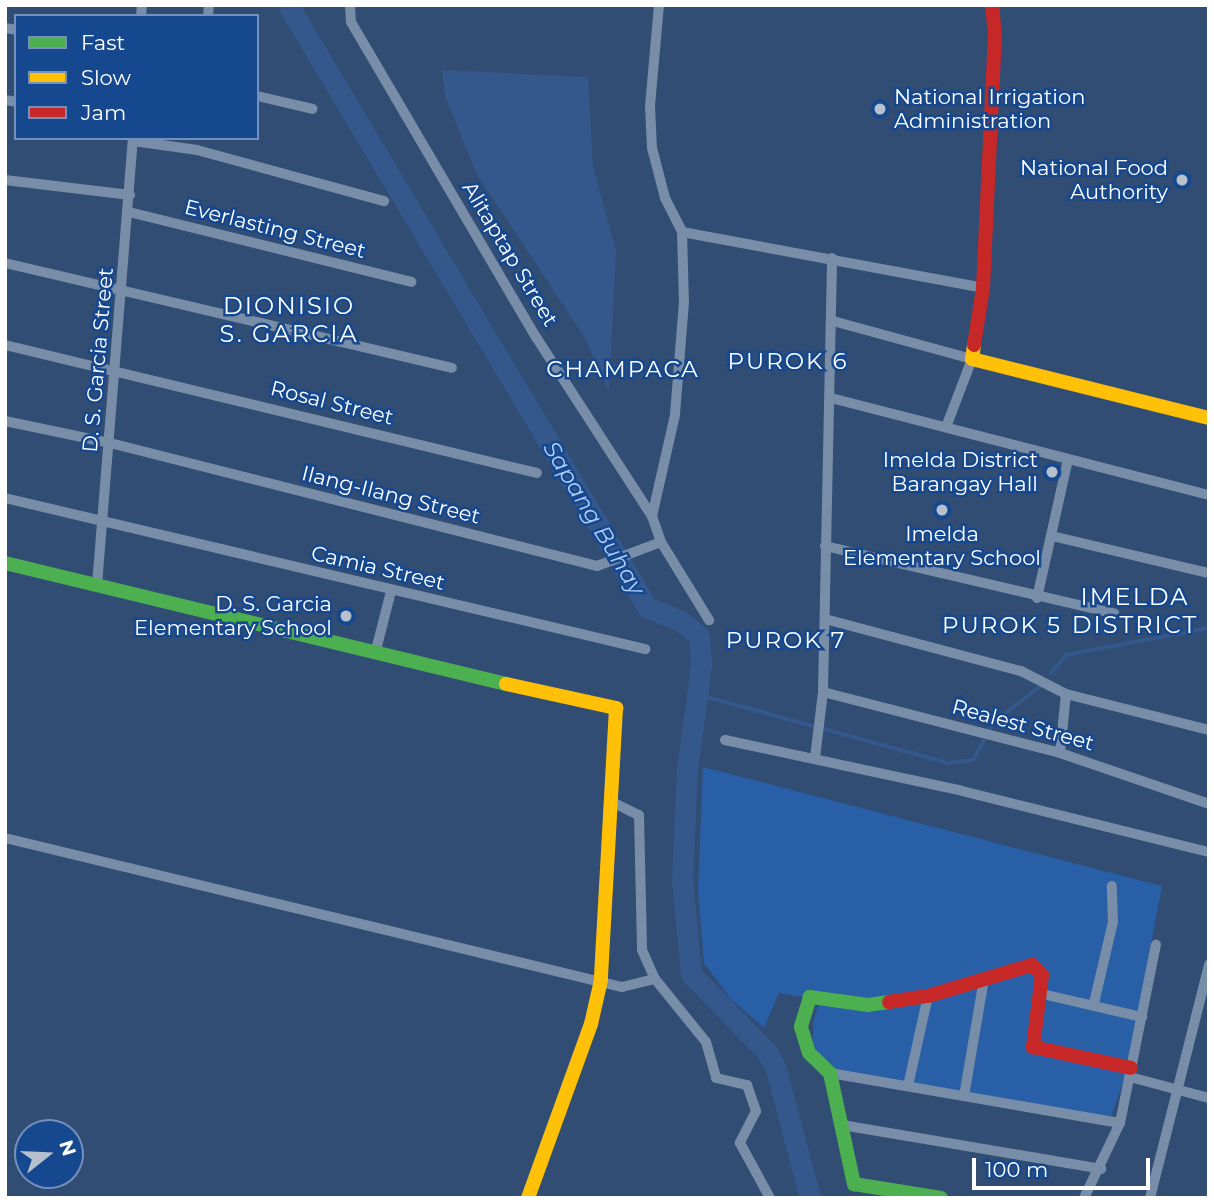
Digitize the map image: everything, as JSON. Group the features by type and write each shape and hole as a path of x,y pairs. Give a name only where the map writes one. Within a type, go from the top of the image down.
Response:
{"street":[{"name":"Alitaptap Street","path":"350,5 351,22 529,325 652,516 661,542 709,620"},
{"path":"652,516 675,415 684,302 682,232 665,198 652,148 650,106 659,5"},
{"path":"946,427 972,359 983,288 995,37 992,5"},
{"path":"259,96 313,109"},
{"name":"D. S. Garcia Street","path":"97,585 124,289 133,140"},
{"path":"139,140 197,150 384,201"},
{"path":"197,150 198,140"},
{"path":"5,180 130,194"},
{"name":"Everlasting Street","path":"129,212 411,282"},
{"path":"682,232 983,288"},
{"path":"815,758 823,692 833,321 832,258"},
{"path":"5,263 452,368"},
{"path":"833,321 1209,418"},
{"name":"Rosal Street","path":"5,345 537,473"},
{"path":"831,398 1209,495"},
{"name":"Ilang-Ilang Street","path":"5,422 110,443 568,560 609,565 661,542"},
{"path":"1037,598 1068,459"},
{"name":"Camia Street","path":"5,498 645,649"},
{"path":"1052,536 1209,573"},
{"path":"825,546 1037,598 1114,613"},
{"path":"5,562 374,654 616,708 601,980 591,1024 528,1198"},
{"path":"374,654 391,591"},
{"path":"825,619 1021,671 1066,695 1209,730"},
{"name":"Realest Street","path":"823,692 1059,752 1209,804"},
{"path":"1059,752 1066,695"},
{"path":"725,740 815,758 1209,852"},
{"path":"612,802 639,815 642,950 655,979 706,1042 716,1078 747,1085 756,1111 740,1143 770,1198"},
{"path":"5,838 622,987 655,979"},
{"path":"1094,1003 1113,922 1112,886"},
{"path":"1084,1198 1101,1169 1120,1123 1156,946"},
{"path":"1150,1198 1209,964"},
{"path":"1120,1123 830,1073 808,1053 801,1027 810,997 869,1005 928,996 1032,965 1042,975 1033,1047 1209,1098"},
{"path":"964,1096 984,979"},
{"path":"1038,993 1094,1003 1142,1017"},
{"path":"908,1086 928,996"},
{"path":"830,1073 854,1184 941,1198"},
{"path":"842,1125 1101,1169"}],"shaded area":[{"path":"442,70 588,77 593,166 616,251 609,392 585,338 477,175 445,96"},
{"path":"703,767 1162,886 1126,1074 1111,1117 831,1070 813,1046 813,1022 820,1000 779,993 764,1028 730,998 704,963 698,891"}],"waterway":[{"name":"Sapang Buhay","path":"288,5 647,607 682,622 699,636 701,665 687,770 682,879 691,974 766,1051 775,1066 810,1198"},
{"path":"1051,673 1066,655 1209,628"},
{"path":"696,694 948,763 973,760 995,721 1042,685"}],"traffic: fast":[{"path":"5,563 506,684"},
{"path":"889,1002 868,1005 810,997 801,1027 809,1053 830,1073 854,1184 941,1198"}],"traffic: slow":[{"path":"974,345 972,359 1209,418"},
{"path":"506,684 616,708 601,980 591,1024 528,1198"}],"traffic: jam":[{"path":"974,345 983,288 995,37 992,5"},
{"path":"889,1002 928,996 1032,965 1042,975 1033,1047 1131,1068"}],"place":[{"name":"National Irrigation Administration","path":"880,109"},
{"name":"National Food Authority","path":"1182,180"},
{"name":"Imelda District Barangay Hall","path":"1052,472"},
{"name":"Imelda Elementary School","path":"942,510"},
{"name":"D. S. Garcia Elementary School","path":"346,616"}],"district":[{"name":"DIONISIO S. GARCIA","path":"289,320"},
{"name":"PUROK 6","path":"788,361"},
{"name":"CHAMPACA","path":"623,369"},
{"name":"IMELDA DISTRICT","path":"1135,611"},
{"name":"PUROK 5","path":"1002,625"},
{"name":"PUROK 7","path":"786,640"}]}
